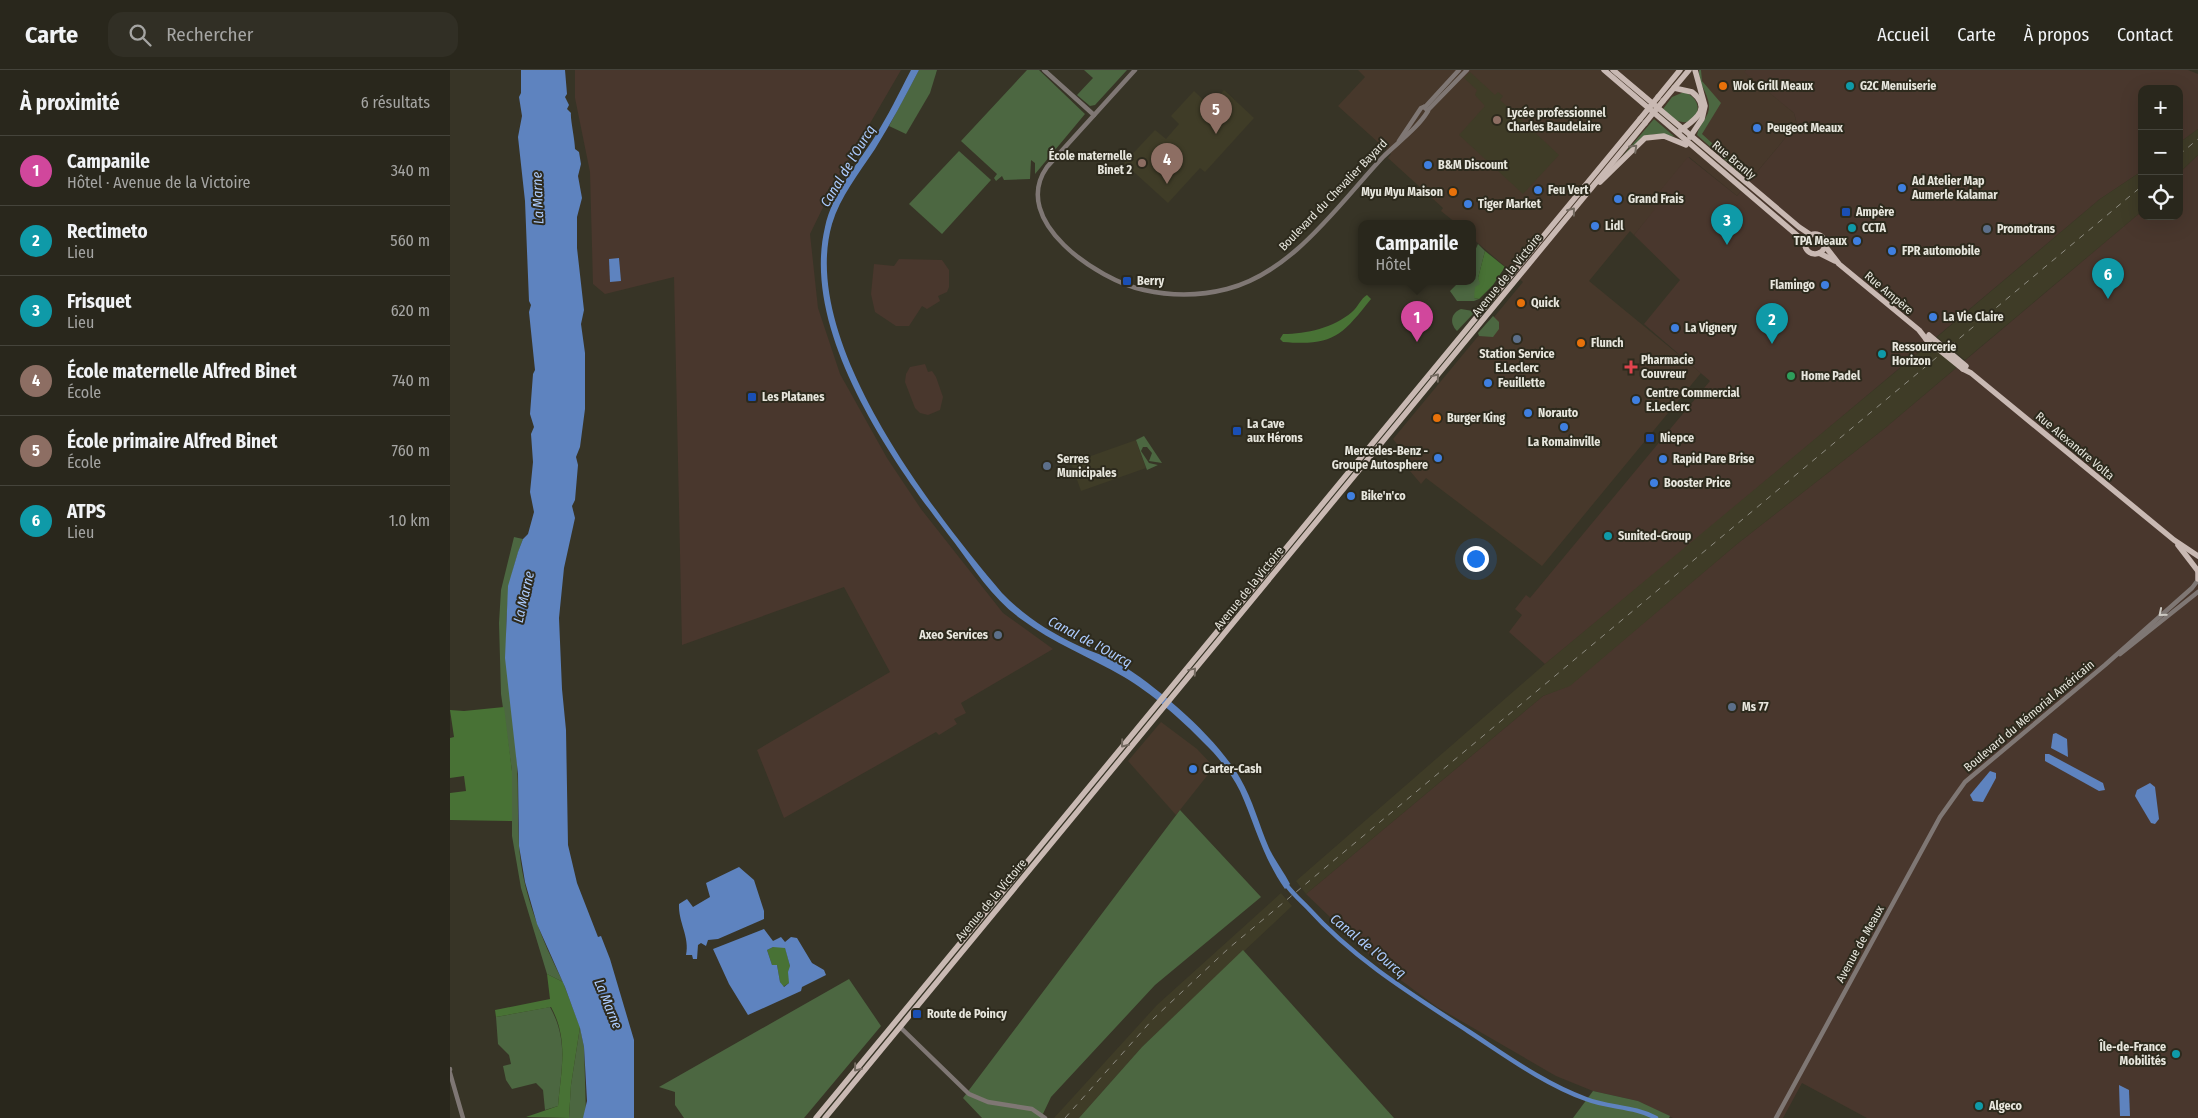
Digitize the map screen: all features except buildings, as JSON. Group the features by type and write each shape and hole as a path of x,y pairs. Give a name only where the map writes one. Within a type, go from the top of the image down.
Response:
{"main road":[{"path":"1604,70 1643,101"},
{"path":"1613,70 1643,101"},
{"name":"Avenue de la Victoire","path":"816,1118 1163,696 1642,121 1680,70"},
{"name":"Avenue de la Victoire","path":"1660,99 1674,88 1689,70"},
{"path":"1690,137 1704,114 1705,106 1695,70"},
{"path":"1674,88 1692,92 1701,104 1696,119 1681,130"},
{"name":"Rue Branly","path":"1643,101 1811,235"},
{"name":"Rue Branly","path":"1643,101 1694,149 1805,242"},
{"name":"Avenue de la Victoire","path":"825,1118 1586,193 1642,121"},
{"path":"1586,193 1598,185 1645,138 1664,136 1694,149"},
{"path":"1811,235 1821,236 1825,246 1819,254 1809,252 1806,248 1805,242 1811,235"},
{"name":"Rue Ampère","path":"1825,246 1839,264 1965,368"},
{"name":"Rue Ampère","path":"1819,254 1839,264"},
{"name":"Rue Alexandre Volta","path":"1965,368 2174,540 2198,556"},
{"name":"Rue Alexandre Volta","path":"2174,540 2198,570"},
{"path":"2198,570 2198,579"}],"street":[{"path":"1044,70 1094,116 1135,70"},
{"path":"1426,109 1459,70"},
{"path":"1426,109 1467,70"},
{"name":"Boulevard du Chevalier Bayard","path":"1094,116 1044,170 1039,185 1038,202 1043,217 1050,229 1092,267 1129,286 1169,294 1217,292 1257,278 1283,261 1307,240 1398,142 1403,133 1422,114 1421,110 1426,109"},
{"path":"2105,665 2192,588 2198,579"},
{"path":"2105,665 2198,592"},
{"name":"Boulevard du Mémorial Américain","path":"1965,782 2105,665"},
{"name":"Avenue de Meaux","path":"1776,1118 1940,816 1965,782"},
{"path":"919,993 916,1000 899,1021 900,1027 965,1091 988,1102 1032,1109 1045,1118"},
{"path":"888,1030 900,1027"},
{"path":"450,1070 463,1118"}],"shaded area":[{"path":"575,70 901,70 833,187 810,234 818,308 840,374 887,458 921,509 1003,613 1053,649 961,703 966,713 954,719 957,724 939,735 936,732 784,818 757,750 890,672 844,587 682,645 674,277 605,294 593,284 590,172 575,98"},
{"path":"1358,70 1746,70 1745,72 1794,113 1797,124 1737,196 1689,157 1650,204 1656,209 1634,235 1630,231 1589,281 1701,373 1542,566 1426,478 1421,484 1410,471 1414,466 1393,439 1523,282 1476,241 1476,220 1452,220 1441,211 1443,208 1388,158 1391,154 1338,106 1365,77"},
{"path":"1746,70 2188,70 2198,74 2198,129 2183,140 2183,85 2138,85 2138,174 2100,199 1699,537 1545,664 1509,632 1522,615 1515,609 1526,595 1530,598 1710,381 1644,324 1680,280 1634,235 1655,209 1649,204 1688,157 1737,196 1797,124 1794,113 1744,72"},
{"name":"Lycée professionnel Charles Baudelaire","path":"1470,72 1495,95 1498,92 1503,96 1500,100 1559,155 1523,194 1459,135 1485,106 1475,95 1477,90 1464,78"},
{"path":"1224,90 1254,118 1205,172 1200,168 1168,203 1124,163 1155,130 1166,139 1179,124 1171,116 1194,91 1210,106"},
{"path":"2198,129 2198,155 2183,169 2183,140"},
{"path":"2198,155 2198,1118 1867,1118 1802,1083 1783,1118 1673,1118 1638,1101 1593,1091 1556,1076 1437,1007 1379,964 1306,894 1543,696 1570,685 1737,544 1885,428 2138,214 2138,220 2183,220 2183,169"},
{"path":"2138,174 2138,214 1965,360 1937,337 2100,199"},
{"path":"899,259 942,260 949,270 949,287 947,292 938,296 940,301 927,309 922,306 909,326 896,326 875,312 871,294 874,264 894,266"},
{"path":"1929,344 1957,367 1885,428 1737,544 1570,686 1543,696 1306,894 1296,881 1545,664"},
{"path":"925,364 928,372 932,371 936,377 943,397 940,410 928,415 920,413 915,408 905,382 906,374 910,367"},
{"path":"1136,440 1146,468 1081,491 1071,463"},
{"path":"1161,722 1197,749 1214,767 1176,815 1128,761"},
{"path":"1281,893 1292,906 1142,1047 1079,1118 1054,1118 1157,1005"}],"green space":[{"path":"919,70 937,70 930,93 906,134 889,126"},
{"path":"1027,70 1039,70 1085,114 1035,174 1035,163 1031,160 1030,179 1004,180 1002,176 996,181 994,178 997,174 961,141"},
{"path":"1084,70 1127,70 1095,105 1090,106 1077,95 1093,78"},
{"path":"1699,70 1701,70 1702,81 1721,103 1702,134 1744,172 1741,174 1697,135 1709,109"},
{"path":"1684,92 1696,101 1698,107 1695,117 1685,122 1674,119 1663,109 1672,97"},
{"path":"1654,119 1675,137 1657,134 1644,137 1620,159"},
{"path":"959,151 991,180 942,234 909,204"},
{"path":"1478,244 1485,251 1478,278 1481,284 1474,298 1479,299 1474,301 1457,301 1450,291 1456,285 1476,285 1476,248"},
{"path":"1485,251 1505,267 1493,285 1479,299 1474,298 1475,287 1480,284 1478,278"},
{"path":"1367,295 1371,299 1343,330 1334,336 1324,340 1300,343 1283,342 1280,339 1283,334 1319,329 1345,318"},
{"path":"1461,309 1473,311 1473,314 1457,331 1454,328 1452,318"},
{"path":"1493,316 1499,322 1499,329 1493,337 1479,336 1478,333"},
{"path":"1144,436 1162,463 1149,461 1152,453 1147,447 1143,447 1141,451 1149,463 1158,465 1147,470 1136,440"},
{"path":"514,537 523,539 514,565 509,591 506,644 517,762 519,845 524,881 534,916 563,982 547,974 521,888 512,836 512,771 501,694 499,623 501,590"},
{"path":"504,707 512,771 512,821 450,820 450,793 466,791 464,776 450,778 450,738 454,737 450,710 464,711"},
{"path":"1180,810 1261,897 1155,985 1051,1097 1041,1118 982,1118 963,1098"},
{"path":"773,947 785,947 790,966 789,983 783,987 780,982 777,965 772,965 767,950"},
{"path":"1243,950 1394,1118 1079,1118 1142,1047"},
{"path":"547,974 563,982 580,1027 571,1085 569,1118 526,1117 558,1106 562,1068 562,1043 557,1019 551,1007 496,1017 495,1010 550,999"},
{"path":"849,979 881,1026 804,1118 684,1118 675,1105 675,1092 659,1087"},
{"path":"550,1007 560,1032 562,1067 558,1106 545,1110 543,1090 536,1083 512,1089 506,1080 503,1066 511,1064 509,1055 498,1044 496,1017"},
{"path":"580,1027 584,1047 586,1114 583,1118 569,1118 571,1085"},
{"path":"1593,1091 1638,1101 1670,1116 1669,1118 1573,1118"}],"water":[{"name":"La Marne","path":"521,70 565,70 567,94 565,97 569,105 567,109 571,113 575,149 579,152 581,164 578,176 582,198 577,217 577,248 584,310 581,324 585,353 585,409 580,447 576,457 578,465 575,500 572,506 575,518 564,568 559,618 566,730 568,845 577,883 598,937 601,936 610,959 634,1040 634,1118 583,1118 587,1101 584,1047 580,1028 565,987 537,924 525,882 519,846 518,774 505,658 508,586 518,552 523,539 528,534 534,512 530,492 533,462 531,434 534,427 530,414 533,374 535,370 529,312 531,305 529,301 525,201 518,137 522,116 519,97 521,93"},
{"path":"911,70 919,70 881,139 845,195 832,224 827,270 835,319 853,370 878,420 908,470 973,558 1002,593 1019,609 1047,629 1077,645 1114,660 1135,673 1186,714 1217,746 1245,786 1269,848 1290,884 1285,889 1265,853 1240,791 1214,753 1176,716 1144,690 1033,628 1011,611 993,593 905,474 857,394 839,352 826,309 821,267 825,227 833,203 845,181 879,130"},
{"path":"619,258 621,281 610,282 609,259"},
{"path":"2056,733 2067,739 2068,757 2051,748 2053,734"},
{"path":"2045,754 2049,754 2103,783 2105,790 2099,791 2045,761"},
{"path":"1990,771 1996,773 1996,778 1983,802 1973,801 1970,795"},
{"path":"2150,783 2155,787 2159,819 2155,824 2151,823 2135,796 2137,790"},
{"path":"739,867 754,880 764,911 764,919 718,939 708,940 706,946 701,943 698,945 697,959 693,959 692,955 686,955 687,948 679,904 687,899 693,907 710,897 706,883"},
{"path":"764,929 773,941 781,937 785,942 791,937 797,938 812,963 824,970 826,975 802,987 801,991 748,1015 729,984 713,949","holes":["773,947 785,948 790,966 788,972 789,983 784,987 780,982 777,965 772,965 767,950"]},
{"path":"2119,1085 2129,1090 2130,1116 2120,1116"}],"waterway":[{"name":"Canal de l'Ourcq","path":"1285,883 1344,944 1364,960 1404,989 1525,1068 1570,1093 1604,1104 1639,1111 1656,1118"}],"railway":[{"path":"2183,152 2198,139"},
{"path":"1065,1118 1153,1019 1229,948 2138,189"}],"place":[{"name":"Wok Grill Meaux","path":"1723,86"},
{"name":"G2C Menuiserie","path":"1850,86"},
{"name":"Lycée professionnel Charles Baudelaire","path":"1497,120"},
{"name":"Peugeot Meaux","path":"1757,128"},
{"name":"École primaire Alfred Binet","path":"1216,134"},
{"name":"École maternelle Binet 2","path":"1142,163"},
{"name":"B&M Discount","path":"1428,165"},
{"name":"École maternelle Alfred Binet","path":"1167,184"},
{"name":"Ad Atelier Map Aumerle Kalamar","path":"1902,188"},
{"name":"Feu Vert","path":"1538,190"},
{"name":"Myu Myu Maison","path":"1453,192"},
{"name":"Grand Frais","path":"1618,199"},
{"name":"Tiger Market","path":"1468,204"},
{"name":"Ampère","path":"1846,212"},
{"name":"Lidl","path":"1595,226"},
{"name":"CCTA","path":"1852,228"},
{"name":"Promotrans","path":"1987,229"},
{"name":"TPA Meaux","path":"1857,241"},
{"name":"Frisquet","path":"1727,245"},
{"name":"FPR automobile","path":"1892,251"},
{"name":"Berry","path":"1127,281"},
{"name":"Flamingo","path":"1825,285"},
{"name":"ATPS","path":"2108,299"},
{"name":"Quick","path":"1521,303"},
{"name":"La Vie Claire","path":"1933,317"},
{"name":"La Vignery","path":"1675,328"},
{"name":"Station Service E.Leclerc","path":"1517,339"},
{"name":"Campanile","path":"1417,342"},
{"name":"Flunch","path":"1581,343"},
{"name":"Rectimeto","path":"1772,344"},
{"name":"Ressourcerie Horizon","path":"1882,354"},
{"name":"Pharmacie Couvreur","path":"1631,367"},
{"name":"Home Padel","path":"1791,376"},
{"name":"Feuillette","path":"1488,383"},
{"name":"Les Platanes","path":"752,397"},
{"name":"Centre Commercial E.Leclerc","path":"1636,400"},
{"name":"Norauto","path":"1528,413"},
{"name":"Burger King","path":"1437,418"},
{"name":"La Romainville","path":"1564,427"},
{"name":"La Cave aux Hérons","path":"1237,431"},
{"name":"Niepce","path":"1650,438"},
{"name":"Mercedes-Benz - Groupe Autosphere","path":"1438,458"},
{"name":"Rapid Pare Brise","path":"1663,459"},
{"name":"Serres Municipales","path":"1047,466"},
{"name":"Booster Price","path":"1654,483"},
{"name":"Bike'n'co","path":"1351,496"},
{"name":"Sunited-Group","path":"1608,536"},
{"name":"Axeo Services","path":"998,635"},
{"name":"Ms 77","path":"1732,707"},
{"name":"Carter-Cash","path":"1193,769"},
{"name":"Route de Poincy","path":"917,1014"},
{"name":"Île-de-France Mobilités","path":"2176,1054"},
{"name":"Algeco","path":"1979,1106"}]}
